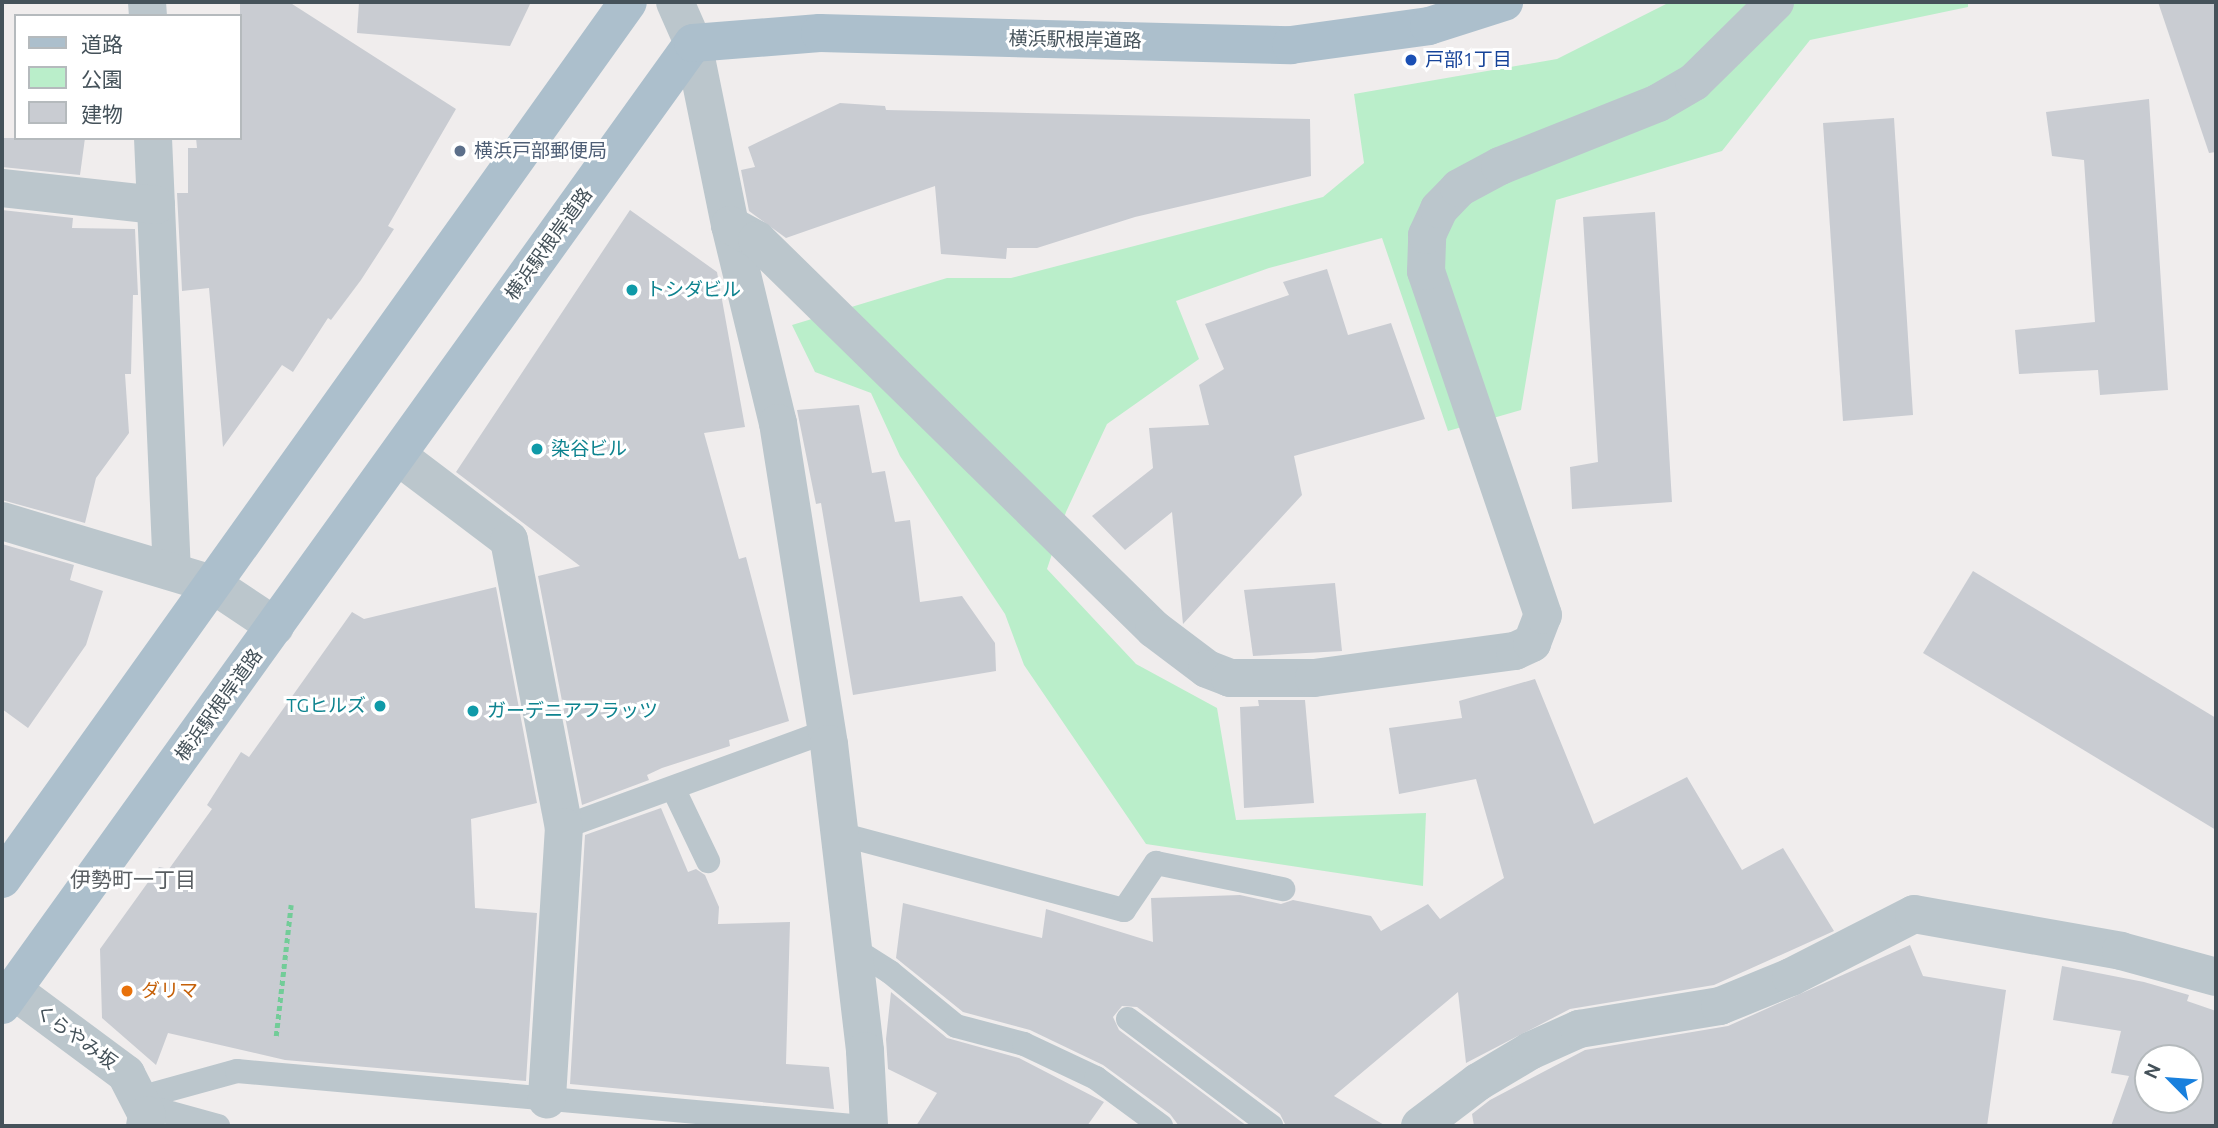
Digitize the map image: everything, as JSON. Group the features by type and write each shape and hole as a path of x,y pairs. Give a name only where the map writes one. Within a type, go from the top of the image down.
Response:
{"main road":[{"path":"2,879 628,2"},
{"name":"横浜駅根岸道路","path":"7,998 693,43 820,33 1291,46 1429,26 1504,2"}],"street":[{"path":"675,2 693,43 730,225 778,423 828,731 854,949 869,1126"},
{"path":"730,225 757,240 1154,629 1207,669 1230,678 1314,678 1515,651 1532,643 1542,615 1426,271 1427,236 1439,209 1459,188 1510,162 1658,103 1694,82 1775,2"},
{"path":"153,140 172,571"},
{"path":"2,188 156,205"},
{"path":"398,456 509,540 564,827 547,1099"},
{"path":"2,521 212,584 275,626"},
{"path":"1420,1126 1478,1082 1530,1051 1579,1029 1720,1006 1791,977 1914,914 2121,951 2216,977"},
{"name":"くらやみ坂","path":"7,998 126,1074 142,1110"}],"lane":[{"path":"564,827 674,790 828,731"},
{"path":"674,790 708,861"},
{"path":"840,834 1124,910 1156,863 1283,889"},
{"path":"854,949 890,972 956,1026 1024,1044 1096,1078 1161,1126"},
{"path":"1129,1019 1271,1126"},
{"path":"142,1110 237,1071 853,1126"},
{"path":"142,1110 218,1126"}],"path":[{"path":"270,1075 288,954 290,905"}],"green space":[{"path":"1670,2 1968,2 1968,7 1810,40 1722,151 1556,200 1521,410 1448,431 1382,238 1269,268 1176,301 1199,359 1107,424 1066,512 1047,569 1136,664 1217,708 1236,820 1426,813 1423,886 1146,844 1024,665 1005,614 900,456 871,393 815,372 792,325 947,278 1011,278 1323,197 1364,163 1354,94 1557,59"}],"building":[{"path":"240,2 289,2 456,109 388,226 394,229 361,280 331,320 328,318 293,372 282,365 223,447 209,288 182,291 177,193 188,193 188,148 197,148 196,140 242,140"},
{"path":"359,2 531,2 510,46 357,33"},
{"path":"2158,2 2216,2 2216,152 2209,153"},
{"path":"2149,99 2168,390 2100,395 2098,370 2019,374 2015,330 2095,322 2084,160 2052,156 2046,112"},
{"path":"840,103 885,106 886,110 1310,119 1311,176 1135,217 1037,248 1007,248 1006,259 941,254 935,186 786,238 749,211 741,170 755,167 748,147"},
{"path":"1894,118 1913,415 1843,421 1823,123"},
{"path":"2,138 85,140 80,175 2,167"},
{"path":"2,210 73,218 72,228 135,229 138,295 133,295 131,374 125,374 129,433 96,478 85,523 2,500"},
{"path":"630,210 717,272 745,427 704,433 739,559 746,557 789,721 729,740 730,746 662,768 647,775 649,780 582,805 538,576 580,566 456,472"},
{"path":"1655,212 1672,502 1572,509 1570,467 1598,462 1583,217"},
{"path":"1327,269 1348,335 1391,323 1425,419 1294,456 1302,495 1183,624 1172,512 1125,550 1092,516 1153,468 1149,428 1209,425 1199,385 1224,369 1205,324 1289,295 1283,282"},
{"path":"859,405 872,473 885,471 895,522 910,520 920,602 962,596 995,643 996,671 853,695 821,503 816,504 797,410"},
{"path":"2,544 74,565 70,580 103,591 86,645 28,728 2,709"},
{"path":"1973,571 2216,718 2216,830 1923,653"},
{"path":"1335,583 1342,651 1253,656 1244,590"},
{"path":"496,587 537,803 471,819 475,908 537,913 526,1081 285,1060 168,1033 156,1065 102,1018 100,949 159,867 169,869 212,809 207,805 241,752 249,757 352,612 364,619"},
{"path":"1535,679 1594,824 1687,777 1742,870 1783,848 1834,931 1714,985 1570,1009 1466,1063 1458,992 1334,1096 1386,1126 1286,1126 1280,1114 1137,1007 1122,1006 1113,1017 1119,1030 1247,1126 1179,1126 1170,1114 1103,1065 1030,1030 963,1012 896,958 903,903 1042,938 1046,909 1153,942 1151,898 1240,895 1281,904 1293,900 1371,916 1381,931 1428,904 1440,919 1504,878 1476,779 1399,794 1389,728 1462,718 1459,701"},
{"path":"1258,700 1305,700 1314,803 1244,808 1240,707 1259,706"},
{"path":"661,808 688,872 696,869 705,875 719,907 718,924 790,922 786,1064 829,1067 834,1109 570,1084 585,835"},
{"path":"1910,945 1923,976 2006,990 1987,1126 1474,1126 1472,1114 1490,1100 1585,1050 1728,1026"},
{"path":"2062,966 2144,982 2189,995 2187,1001 2216,1011 2216,1126 2111,1126 2129,1076 2111,1073 2121,1031 2053,1020"},
{"path":"891,992 947,1038 1019,1058 1104,1102 1087,1126 916,1126 937,1093 888,1069 886,1039"}],"place":[{"name":"戸部1丁目","path":"1411,60"},
{"name":"横浜戸部郵便局","path":"460,151"},
{"name":"トシダビル","path":"632,290"},
{"name":"染谷ビル","path":"537,449"},
{"name":"TGヒルズ","path":"380,706"},
{"name":"ガーデニアフラッツ","path":"473,711"},
{"name":"ダリマ","path":"127,991"}],"district":[{"name":"伊勢町一丁目","path":"133,879"}]}
